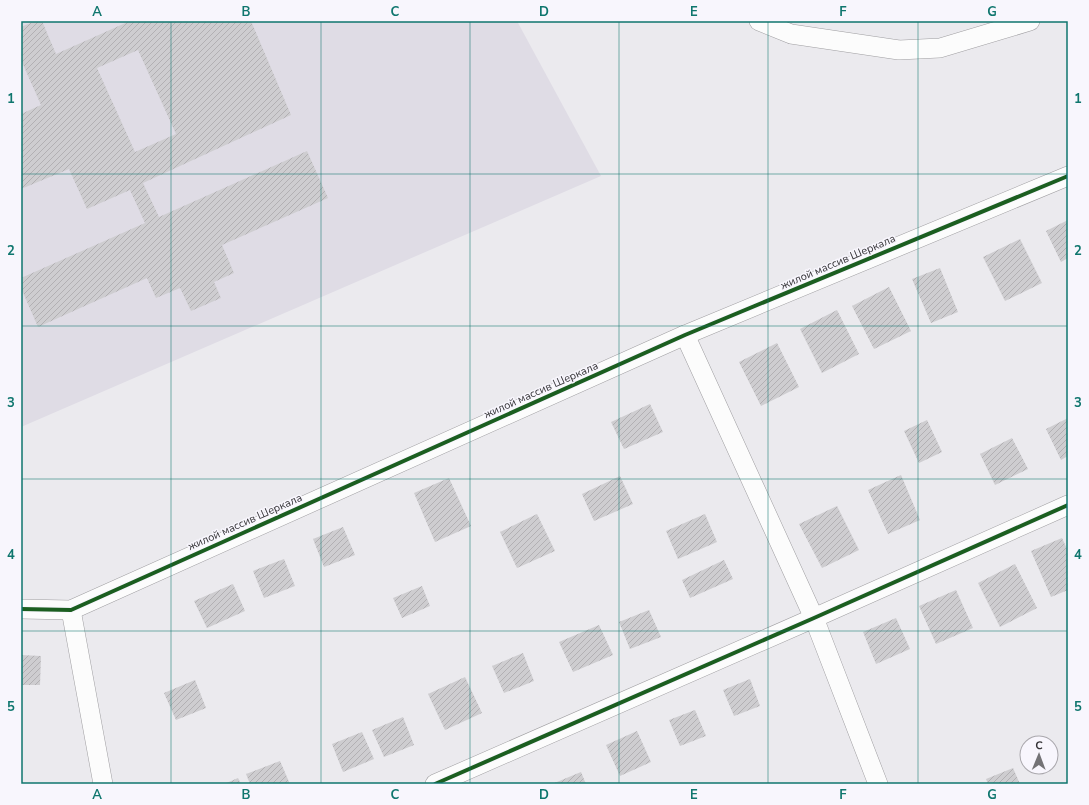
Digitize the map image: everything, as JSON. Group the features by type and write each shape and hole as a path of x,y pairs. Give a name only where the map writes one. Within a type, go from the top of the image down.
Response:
{"street":[{"path":"759,21 791,34 899,50 940,48 1030,21"},
{"name":"жилой массив Шеркала","path":"21,609 71,610 685,335 1068,176"},
{"path":"685,335 814,618 878,784"},
{"path":"435,784 1068,505"},
{"path":"71,610 103,784"}],"shaded area":[{"path":"21,21 517,21 601,176 21,427"}],"building":[{"path":"35,21 42,21 56,54 130,21 251,21 291,115 143,183 159,217 307,151 328,198 222,245 234,273 214,282 221,298 191,311 180,288 156,298 147,278 38,327 21,288 21,278 145,223 130,190 87,209 69,169 21,189 21,114 41,105 21,60 21,27","holes":["138,50 176,134 135,152 97,68"]},
{"path":"1068,220 1068,258 1061,262 1046,231"},
{"path":"1020,239 1042,283 1005,301 983,257"},
{"path":"940,268 958,312 931,323 912,279"},
{"path":"889,287 911,331 874,349 852,306"},
{"path":"837,310 859,354 822,373 800,329"},
{"path":"777,343 799,387 761,406 739,362"},
{"path":"650,404 663,432 624,449 611,422"},
{"path":"1068,418 1068,456 1061,460 1046,429"},
{"path":"927,420 942,452 919,463 904,431"},
{"path":"1012,438 1028,469 995,485 980,454"},
{"path":"901,475 920,520 888,534 868,490"},
{"path":"620,476 633,504 594,521 582,494"},
{"path":"449,478 471,526 435,542 414,493"},
{"path":"837,506 859,550 822,568 799,524"},
{"path":"537,514 555,551 517,568 500,532"},
{"path":"705,514 717,542 678,559 666,531"},
{"path":"343,527 355,555 324,567 313,539"},
{"path":"1062,538 1068,551 1068,590 1051,597 1031,551"},
{"path":"284,559 295,586 264,598 253,571"},
{"path":"724,560 733,579 690,598 682,580"},
{"path":"1015,564 1037,608 1000,627 978,583"},
{"path":"233,584 245,611 207,628 194,601"},
{"path":"422,586 430,606 402,618 393,598"},
{"path":"956,590 973,628 936,644 919,606"},
{"path":"649,610 661,637 630,649 619,622"},
{"path":"896,618 910,649 876,664 863,632"},
{"path":"599,625 613,655 573,672 559,642"},
{"path":"523,653 534,681 504,693 492,666"},
{"path":"21,655 41,656 40,685 21,685"},
{"path":"465,677 482,713 445,730 428,694"},
{"path":"750,679 760,706 734,716 723,690"},
{"path":"195,680 206,708 176,720 164,693"},
{"path":"695,710 706,736 680,746 669,720"},
{"path":"403,717 414,745 384,757 372,730"},
{"path":"637,731 651,762 620,776 606,745"},
{"path":"362,732 374,759 343,772 332,744"},
{"path":"280,761 290,784 250,784 246,774"},
{"path":"1013,768 1020,784 988,784 986,779"},
{"path":"581,772 586,784 552,784"},
{"path":"238,778 241,784 224,784"}],"cycle path":[{"path":"21,609 71,610 685,335 1068,176"},
{"path":"435,784 1068,505"}]}
